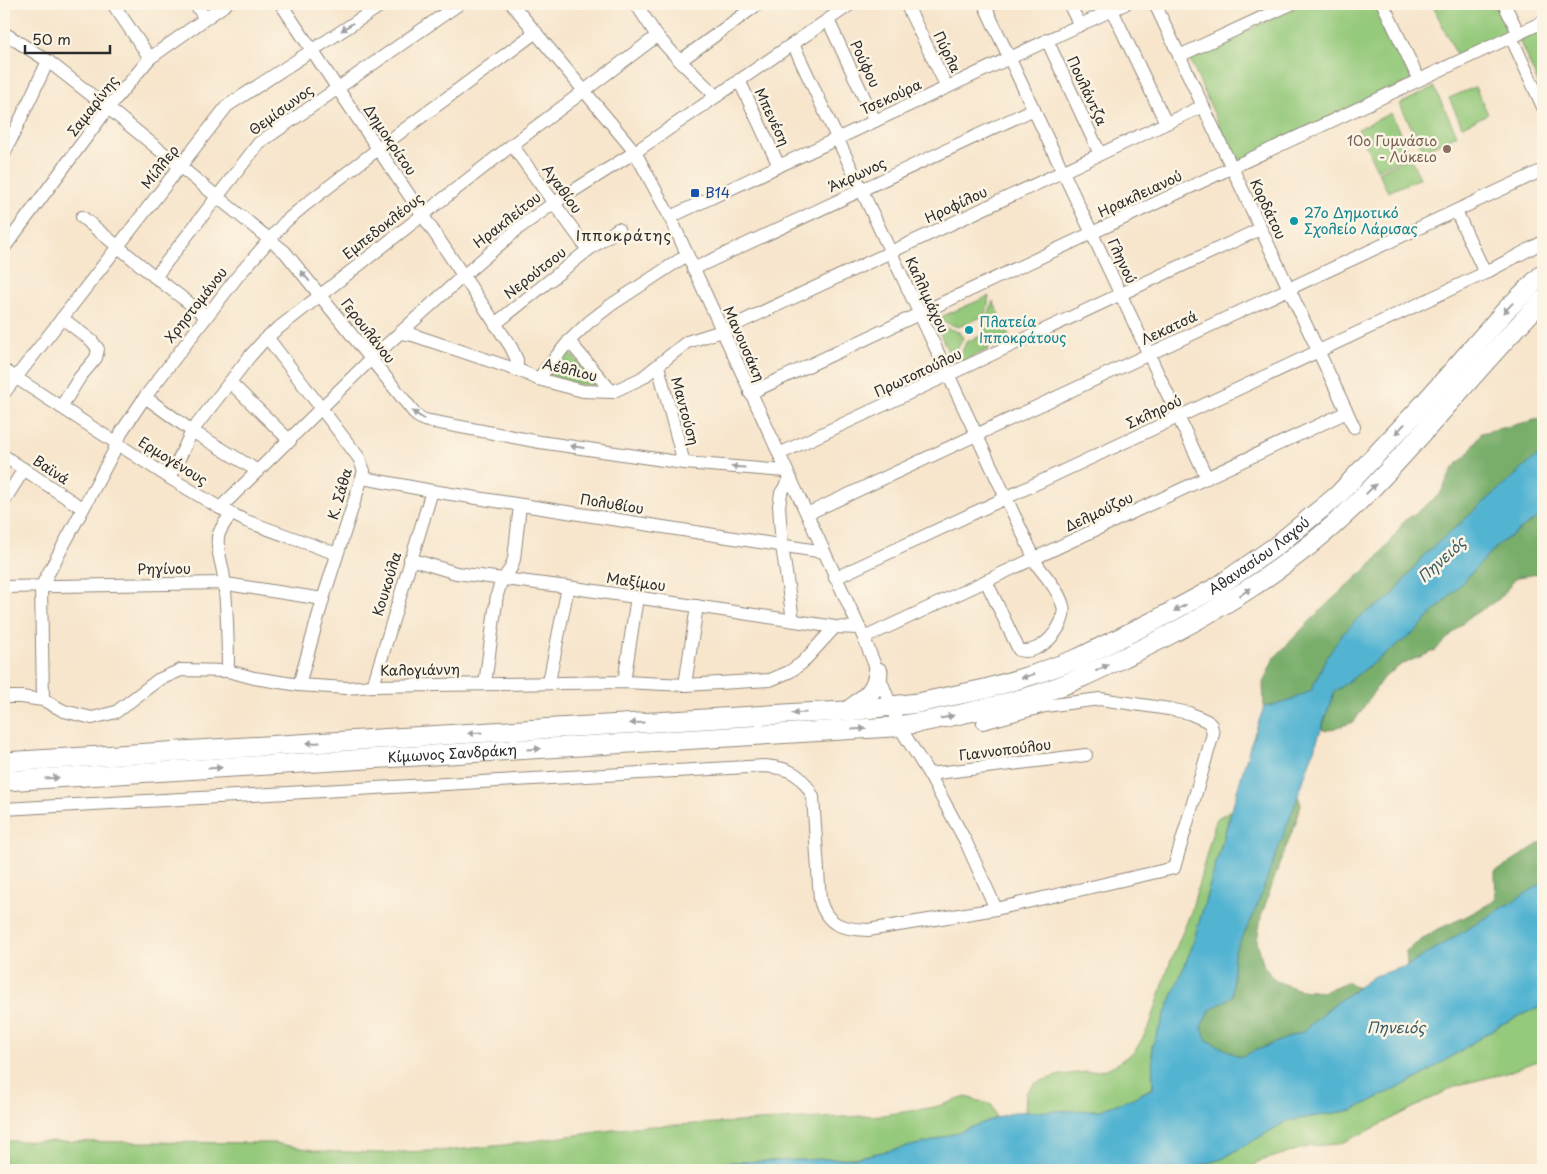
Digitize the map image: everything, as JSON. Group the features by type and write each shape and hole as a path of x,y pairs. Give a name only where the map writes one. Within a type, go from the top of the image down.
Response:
{"highway":[{"name":"Αθανασίου Λαγού","path":"892,708 930,702 985,689 1036,674 1079,658 1187,604 1240,572 1276,546 1338,494 1414,414 1506,310 1543,274"},
{"name":"Αθανασίου Λαγού","path":"899,726 988,708 1043,692 1086,676 1166,638 1258,583 1288,562 1351,509 1389,470 1501,344 1543,300"},
{"path":"848,712 871,694 876,686 878,672"},
{"name":"Κίμωνος Σανδράκη","path":"4,762 892,708"},
{"name":"Κίμωνος Σανδράκη","path":"4,781 899,726"}],"street":[{"path":"113,4 150,58"},
{"path":"196,4 205,18"},
{"name":"Σαμαρίνης","path":"4,248 108,108 150,58 226,4"},
{"name":"Δημοκρίτου","path":"281,4 514,352 517,360 517,370"},
{"name":"Μίλλερ","path":"4,393 214,121 230,103 383,4"},
{"name":"Θεμίσωνος","path":"155,277 258,143 459,4"},
{"name":"Μανουσάκη","path":"512,4 634,152 670,216 861,633 899,726 929,774 966,842 996,910"},
{"path":"636,4 657,36 716,96"},
{"path":"680,61 744,8 758,4"},
{"name":"Ηρακλείτου","path":"228,671 228,627 225,584 218,538 226,511 258,471 371,359 520,227 851,4"},
{"name":"Πύρλα","path":"906,4 947,87"},
{"name":"Γληνού","path":"984,4 1207,478"},
{"path":"1069,4 1080,25"},
{"name":"Τσεκούρα","path":"670,216 1125,4"},
{"name":"Κορδάτου","path":"1155,4 1354,427"},
{"path":"1179,56 1269,8 1291,4"},
{"path":"1384,4 1419,80"},
{"path":"1504,4 1543,107"},
{"path":"1112,10 1166,123"},
{"name":"Ρούφου","path":"828,20 875,120"},
{"name":"Ηρακλειανού","path":"750,393 1543,22"},
{"name":"Χρηστομάνου","path":"43,700 41,587 117,444 122,431 145,397 237,277 285,222 304,205 536,32"},
{"name":"Γερουλάνου","path":"4,33 48,61 285,252 411,411 424,420 540,442 684,463 788,475"},
{"name":"Εμπεδοκλέους","path":"170,478 192,431 267,337 512,145 657,36"},
{"name":"Πουλάντζα","path":"1047,40 1100,154"},
{"name":"Καλλιμάχου","path":"793,44 1038,566 1055,589 1063,606 1062,621 1058,630 1038,647 1019,650 986,581"},
{"path":"4,154 48,61"},
{"name":"Μπενέση","path":"739,80 779,166"},
{"name":"Ηροφίλου","path":"722,331 1203,106"},
{"name":"Άκρωνος","path":"694,268 1034,109"},
{"name":"Αγαθίου","path":"512,145 588,250"},
{"name":"Λεκατσά","path":"807,514 1543,170"},
{"path":"1456,211 1486,274"},
{"path":"82,217 117,247 206,316"},
{"name":"Νερούτσου","path":"495,324 588,250 618,229"},
{"name":"Πρωτοπούλου","path":"778,454 1260,229"},
{"name":"Σκληρού","path":"835,578 1486,274 1543,242"},
{"path":"538,379 569,341 589,322 611,305 687,255"},
{"path":"60,407 80,377 96,358 98,349 92,341 62,318"},
{"name":"Αέθλιου","path":"401,333 413,335 517,370 538,379 588,392 612,392 637,380 658,366 687,342 722,331"},
{"name":"Κ. Σάθα","path":"267,337 363,465 362,478 323,599 299,686"},
{"path":"569,341 612,392"},
{"name":"Μαντούση","path":"658,366 684,463"},
{"name":"Ερμογένους","path":"4,370 170,478 226,511 246,521 338,554"},
{"path":"230,382 290,441"},
{"path":"145,397 192,431 258,471"},
{"name":"Δελμούζου","path":"861,633 986,581 1347,412"},
{"name":"Βαϊνά","path":"4,456 82,508"},
{"path":"4,501 24,470"},
{"path":"788,475 779,500 782,546 793,620"},
{"name":"Πολυβίου","path":"362,478 432,491 824,552"},
{"name":"Κουκούλα","path":"373,686 432,491"},
{"path":"486,684 497,595 502,579 511,568 515,555 520,504"},
{"name":"Μαξίμου","path":"410,559 456,573 568,587 793,620 861,633"},
{"name":"Ρηγίνου","path":"4,587 225,584 323,599"},
{"path":"550,682 568,587"},
{"path":"624,682 637,597"},
{"path":"685,684 697,606"},
{"name":"Καλογιάννη","path":"4,697 43,700 64,711 92,718 116,712 149,686 181,670 228,671 299,686 346,688 550,682 685,684 770,680 789,672 802,662 835,627"},
{"path":"4,808 765,766 782,768 806,783 812,797 820,900 823,912 835,923 850,929 868,930 996,910 1174,868 1213,732 1207,721 1189,713 1169,708 1100,699 1045,706 983,723"},
{"name":"Γιαννοπούλου","path":"929,774 1086,755"}],"green space":[{"path":"1303,4 1376,4 1412,80 1236,163 1189,58"},
{"path":"1432,4 1497,4 1510,33 1458,58"},
{"path":"1543,29 1543,94 1519,40"},
{"path":"1434,87 1457,135 1423,151 1400,104"},
{"path":"1475,87 1488,114 1462,126 1449,98"},
{"path":"1391,113 1410,155 1377,170 1358,129"},
{"path":"1410,157 1420,178 1388,192 1378,172"},
{"path":"989,296 986,315 958,327 936,319"},
{"path":"993,301 1011,340 993,348 984,328"},
{"path":"936,325 959,332 963,338 952,360"},
{"path":"983,335 989,349 957,364 966,342"},
{"path":"569,352 600,385 575,383 550,375"},
{"path":"1543,418 1543,451 1424,555 1391,597 1359,617 1324,662 1311,691 1286,702 1264,707 1263,683 1274,658 1327,604 1372,564 1392,540 1404,521 1440,494 1453,468 1470,451 1481,433"},
{"path":"1543,514 1543,569 1538,574 1517,577 1499,599 1468,618 1435,651 1402,664 1382,679 1354,722 1325,731 1322,729 1334,692 1415,632 1499,544"},
{"path":"1298,796 1301,804 1296,822 1261,917 1257,941 1264,967 1276,981 1300,990 1323,992 1346,982 1358,987 1333,1005 1302,1032 1240,1057 1207,1040 1201,1027 1209,1011 1232,996 1234,953 1253,916"},
{"path":"1231,810 1192,947 1152,1046 1153,1088 1133,1098 1100,1110 1025,1112 1026,1093 1035,1083 1060,1075 1104,1070 1135,1051 1150,1025 1171,960 1191,912 1216,819"},
{"path":"1543,841 1543,883 1407,966 1406,951 1434,931 1496,900 1495,872"},
{"path":"1543,1005 1543,1059 1503,1074 1458,1085 1360,1135 1338,1144 1310,1146 1257,1162 1251,1170 1183,1170 1222,1159 1287,1121 1353,1110 1420,1077 1500,1025"},
{"path":"966,1097 992,1105 996,1118 930,1142 854,1158 681,1164 630,1170 4,1170 4,1141 274,1143 318,1151 379,1153 454,1150 634,1127 884,1115 935,1107"}],"water":[{"name":"Πηνειός","path":"1543,451 1543,514 1499,544 1415,632 1334,692 1298,796 1253,916 1234,953 1232,996 1209,1011 1201,1027 1207,1040 1240,1057 1302,1032 1333,1005 1374,976 1407,966 1543,883 1543,1005 1500,1025 1420,1077 1353,1110 1287,1121 1222,1159 1183,1170 630,1170 681,1164 854,1158 930,1142 1013,1112 1100,1110 1133,1098 1153,1088 1152,1046 1192,947 1251,743 1264,707 1286,702 1311,691 1324,662 1341,636 1359,617 1391,597 1424,555"}],"place":[{"name":"10ο Γυμνάσιο - Λύκειο","path":"1447,149"},
{"name":"Β14","path":"695,193"},
{"name":"27ο Δημοτικό Σχολείο Λάρισας","path":"1294,221"},
{"name":"Πλατεία Ιπποκράτους","path":"969,330"}],"district":[{"name":"Ιπποκράτης","path":"624,236"}]}
